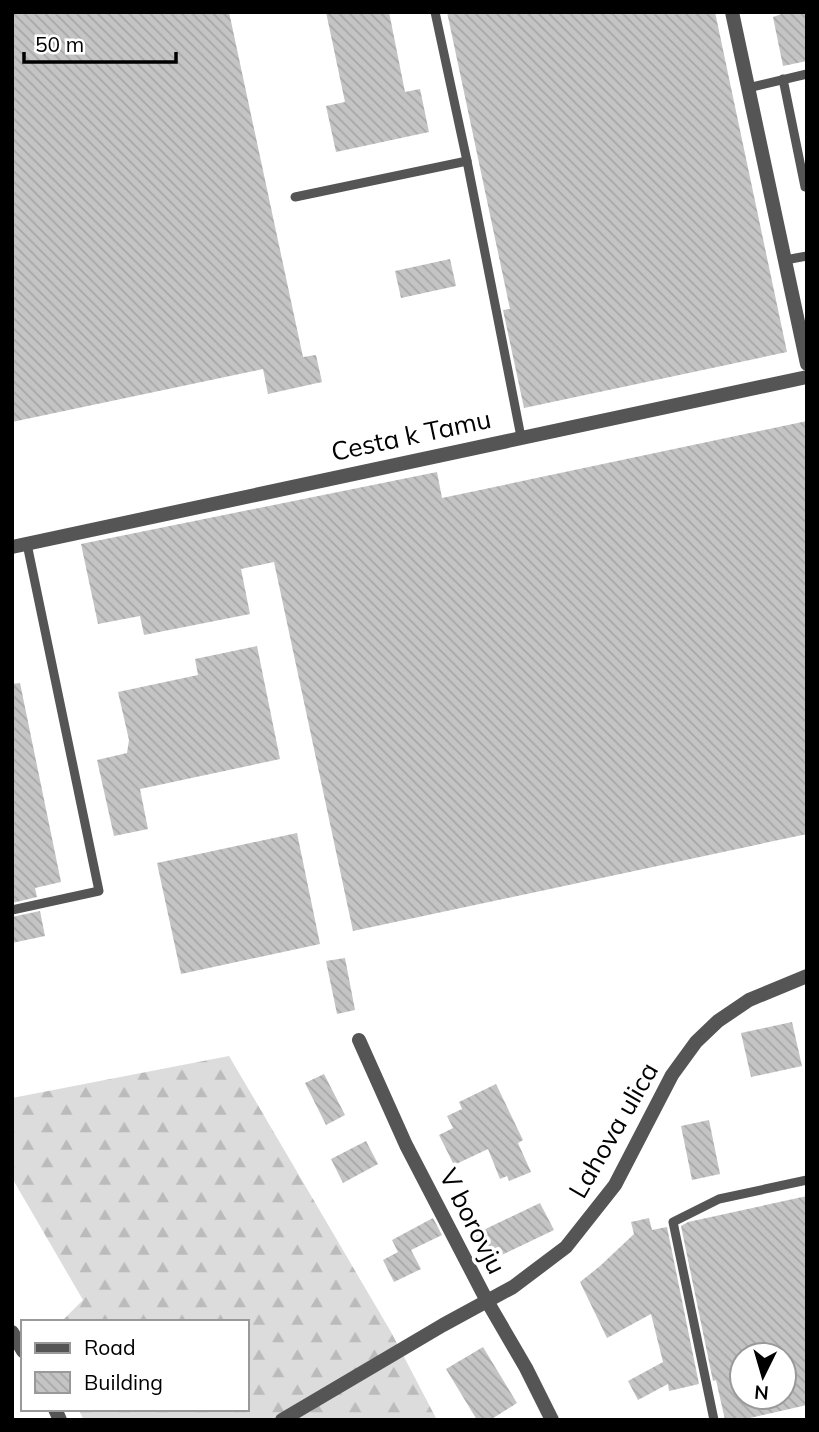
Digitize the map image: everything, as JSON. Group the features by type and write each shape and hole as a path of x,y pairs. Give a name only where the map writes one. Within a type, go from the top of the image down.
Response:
{"street":[{"path":"732,12 807,364"},
{"name":"Cesta k Tamu","path":"19,545 807,377"},
{"name":"Lahova ulica","path":"282,1420 547,1264 566,1247 597,1211 615,1185 672,1075 696,1042 718,1021 749,1000 807,976"},
{"name":"V borovju","path":"359,1040 406,1144 486,1301 526,1368 552,1420"},
{"path":"12,1332 21,1348"}],"lane":[{"path":"435,12 521,437"},
{"path":"748,88 807,74"},
{"path":"783,79 805,187"},
{"path":"295,197 467,161"},
{"path":"785,260 807,256"},
{"name":"Cesta k Tamu","path":"12,909 99,891 19,545"},
{"path":"714,1420 673,1222 719,1199 807,1180"}],"green space":[{"path":"229,1056 391,1332 437,1420 84,1420 79,1411 248,1411 248,1320 63,1320 83,1300 12,1178 12,1098"}],"building":[{"path":"12,12 229,12 303,357 316,355 322,382 268,394 263,369 12,422"},
{"path":"326,12 389,12 405,92 420,89 429,132 336,152 326,106 345,102"},
{"path":"447,12 715,12 787,352 524,408 503,310 510,309"},
{"path":"787,12 807,12 807,61 783,66 773,17"},
{"path":"450,259 456,286 401,298 395,271"},
{"path":"807,421 807,834 353,931 274,562 241,569 250,614 144,635 140,616 98,624 81,544 437,472 442,498"},
{"path":"257,646 280,759 140,789 148,829 114,836 97,760 127,753 129,740 118,692 198,675 195,659"},
{"path":"20,683 61,882 35,888 37,897 12,903 12,684"},
{"path":"297,833 320,944 181,974 157,863"},
{"path":"40,911 45,936 12,943 12,917"},
{"path":"345,958 355,1010 337,1014 326,961"},
{"path":"792,1022 802,1066 751,1077 741,1033"},
{"path":"324,1074 345,1115 326,1125 305,1083"},
{"path":"496,1084 523,1140 518,1143 531,1172 509,1181 507,1176 500,1179 488,1149 454,1165 439,1135 453,1128 447,1116 462,1109 459,1102"},
{"path":"709,1120 720,1174 692,1180 681,1126"},
{"path":"366,1141 378,1164 343,1183 331,1159"},
{"path":"807,1196 807,1405 798,1407 798,1341 728,1341 728,1411 781,1411 741,1420 725,1420 716,1380 713,1381 681,1226 688,1222"},
{"path":"540,1203 554,1230 487,1262 473,1235"},
{"path":"433,1218 442,1235 411,1250 421,1269 394,1282 383,1260 398,1252 392,1240"},
{"path":"649,1218 652,1230 667,1227 699,1384 669,1391 668,1384 638,1400 628,1381 663,1362 651,1314 607,1338 580,1282 634,1234 631,1222"},
{"path":"483,1347 517,1403 490,1420 477,1420 446,1369"}]}
